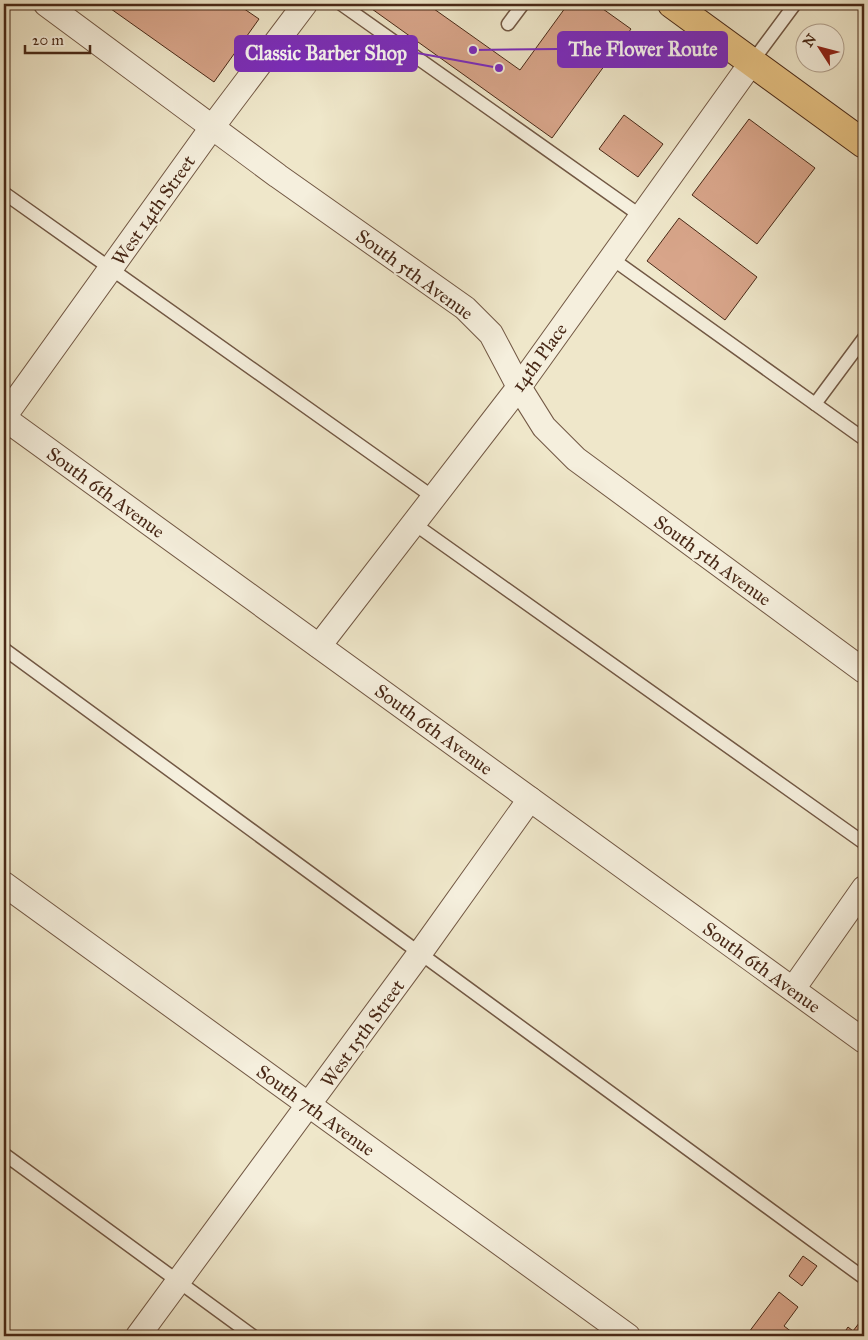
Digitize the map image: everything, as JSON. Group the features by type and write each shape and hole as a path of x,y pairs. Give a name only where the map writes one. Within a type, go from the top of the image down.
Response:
{"main road":[{"path":"672,4 864,144"}],"street":[{"name":"South 5th Avenue","path":"46,4 278,176 465,308 491,334 519,387 544,427 576,459 864,671"},
{"name":"West 14th Street","path":"4,418 298,6"},
{"name":"14th Place","path":"319,646 519,387 752,62"},
{"name":"South 6th Avenue","path":"4,418 864,1041"},
{"name":"West 15th Street","path":"138,1336 309,1106 530,799"},
{"name":"South 7th Avenue","path":"4,884 628,1336"},
{"path":"793,989 864,888"}],"lane":[{"path":"341,4 641,216"},
{"path":"508,24 523,4"},
{"path":"752,62 795,4"},
{"path":"4,193 433,497"},
{"path":"610,258 864,438"},
{"path":"815,404 864,338"},
{"path":"414,523 864,844"},
{"path":"4,649 864,1278"},
{"path":"4,1154 253,1336"}],"building":[{"path":"104,4 237,4 259,19 214,82"},
{"path":"365,4 427,4 520,70 568,4 596,4 631,29 552,138"},
{"path":"624,115 663,144 638,177 599,149"},
{"path":"749,119 815,168 757,244 692,195"},
{"path":"679,218 757,277 725,320 647,261"},
{"path":"803,1256 817,1266 802,1286 789,1276"},
{"path":"779,1292 798,1307 784,1326 797,1336 746,1336"},
{"path":"863,1318 864,1336 842,1336 848,1327 853,1331"}],"place":[{"name":"The Flower Route","path":"473,50"},
{"name":"Classic Barber Shop","path":"499,68"}]}
